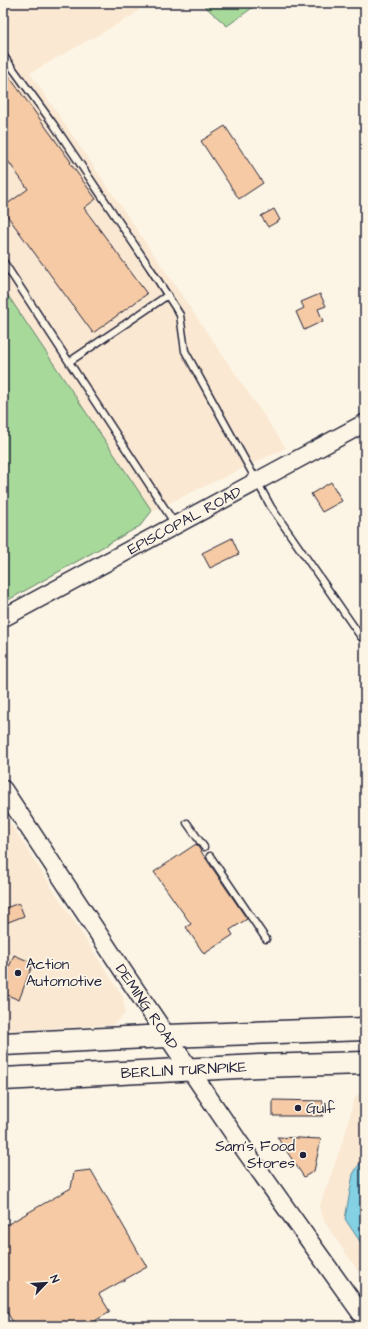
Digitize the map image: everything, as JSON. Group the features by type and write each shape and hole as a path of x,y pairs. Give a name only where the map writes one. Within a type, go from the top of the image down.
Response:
{"highway":[{"path":"3,1044 167,1036 365,1029"},
{"name":"BERLIN TURNPIKE","path":"3,1079 189,1069 365,1063"}],"street":[{"name":"EPISCOPAL ROAD","path":"3,618 365,423"},
{"name":"DEMING ROAD","path":"3,789 189,1069 241,1145 365,1319"}],"lane":[{"path":"3,55 54,125 180,315 184,351 271,508 361,636 365,634"},
{"path":"3,261 175,525"},
{"path":"69,362 168,296"},
{"path":"187,824 204,847"},
{"path":"210,856 266,939"}],"shaded area":[{"path":"3,3 147,3 132,16 30,73 286,448 152,511 3,288"},
{"path":"3,812 123,997 125,1014 113,1025 3,1031"},
{"path":"365,1088 365,1281 327,1226 319,1208 344,1138 354,1099"}],"green space":[{"path":"201,3 259,3 227,26"},
{"path":"3,288 152,511 140,526 3,603"}],"water":[{"path":"365,1155 365,1249 345,1219 353,1174"}],"building":[{"path":"3,68 96,199 84,208 147,294 93,333 3,210 3,207 28,189 3,154"},
{"path":"225,126 263,183 239,199 201,141"},
{"path":"274,209 280,220 268,227 261,216"},
{"path":"320,294 326,306 318,309 323,321 304,330 296,312 304,308 301,302"},
{"path":"331,482 342,501 322,512 311,494"},
{"path":"232,538 239,554 210,568 202,553"},
{"path":"196,844 247,919 230,930 233,935 204,954 186,927 191,924 154,872"},
{"path":"19,903 24,916 3,924 3,909"},
{"name":"Action Automotive","path":"14,955 33,963 19,1000 3,993 3,982"},
{"name":"Gulf","path":"273,1100 323,1101 323,1116 273,1116"},
{"name":"Sam's Food Stores","path":"277,1137 321,1139 314,1171 304,1177"},
{"path":"91,1170 147,1267 99,1294 110,1312 86,1326 15,1326 3,1305 3,1227 71,1188 74,1172"}],"place":[{"name":"Action Automotive","path":"18,973"},
{"name":"Gulf","path":"298,1108"},
{"name":"Sam's Food Stores","path":"303,1155"}]}
